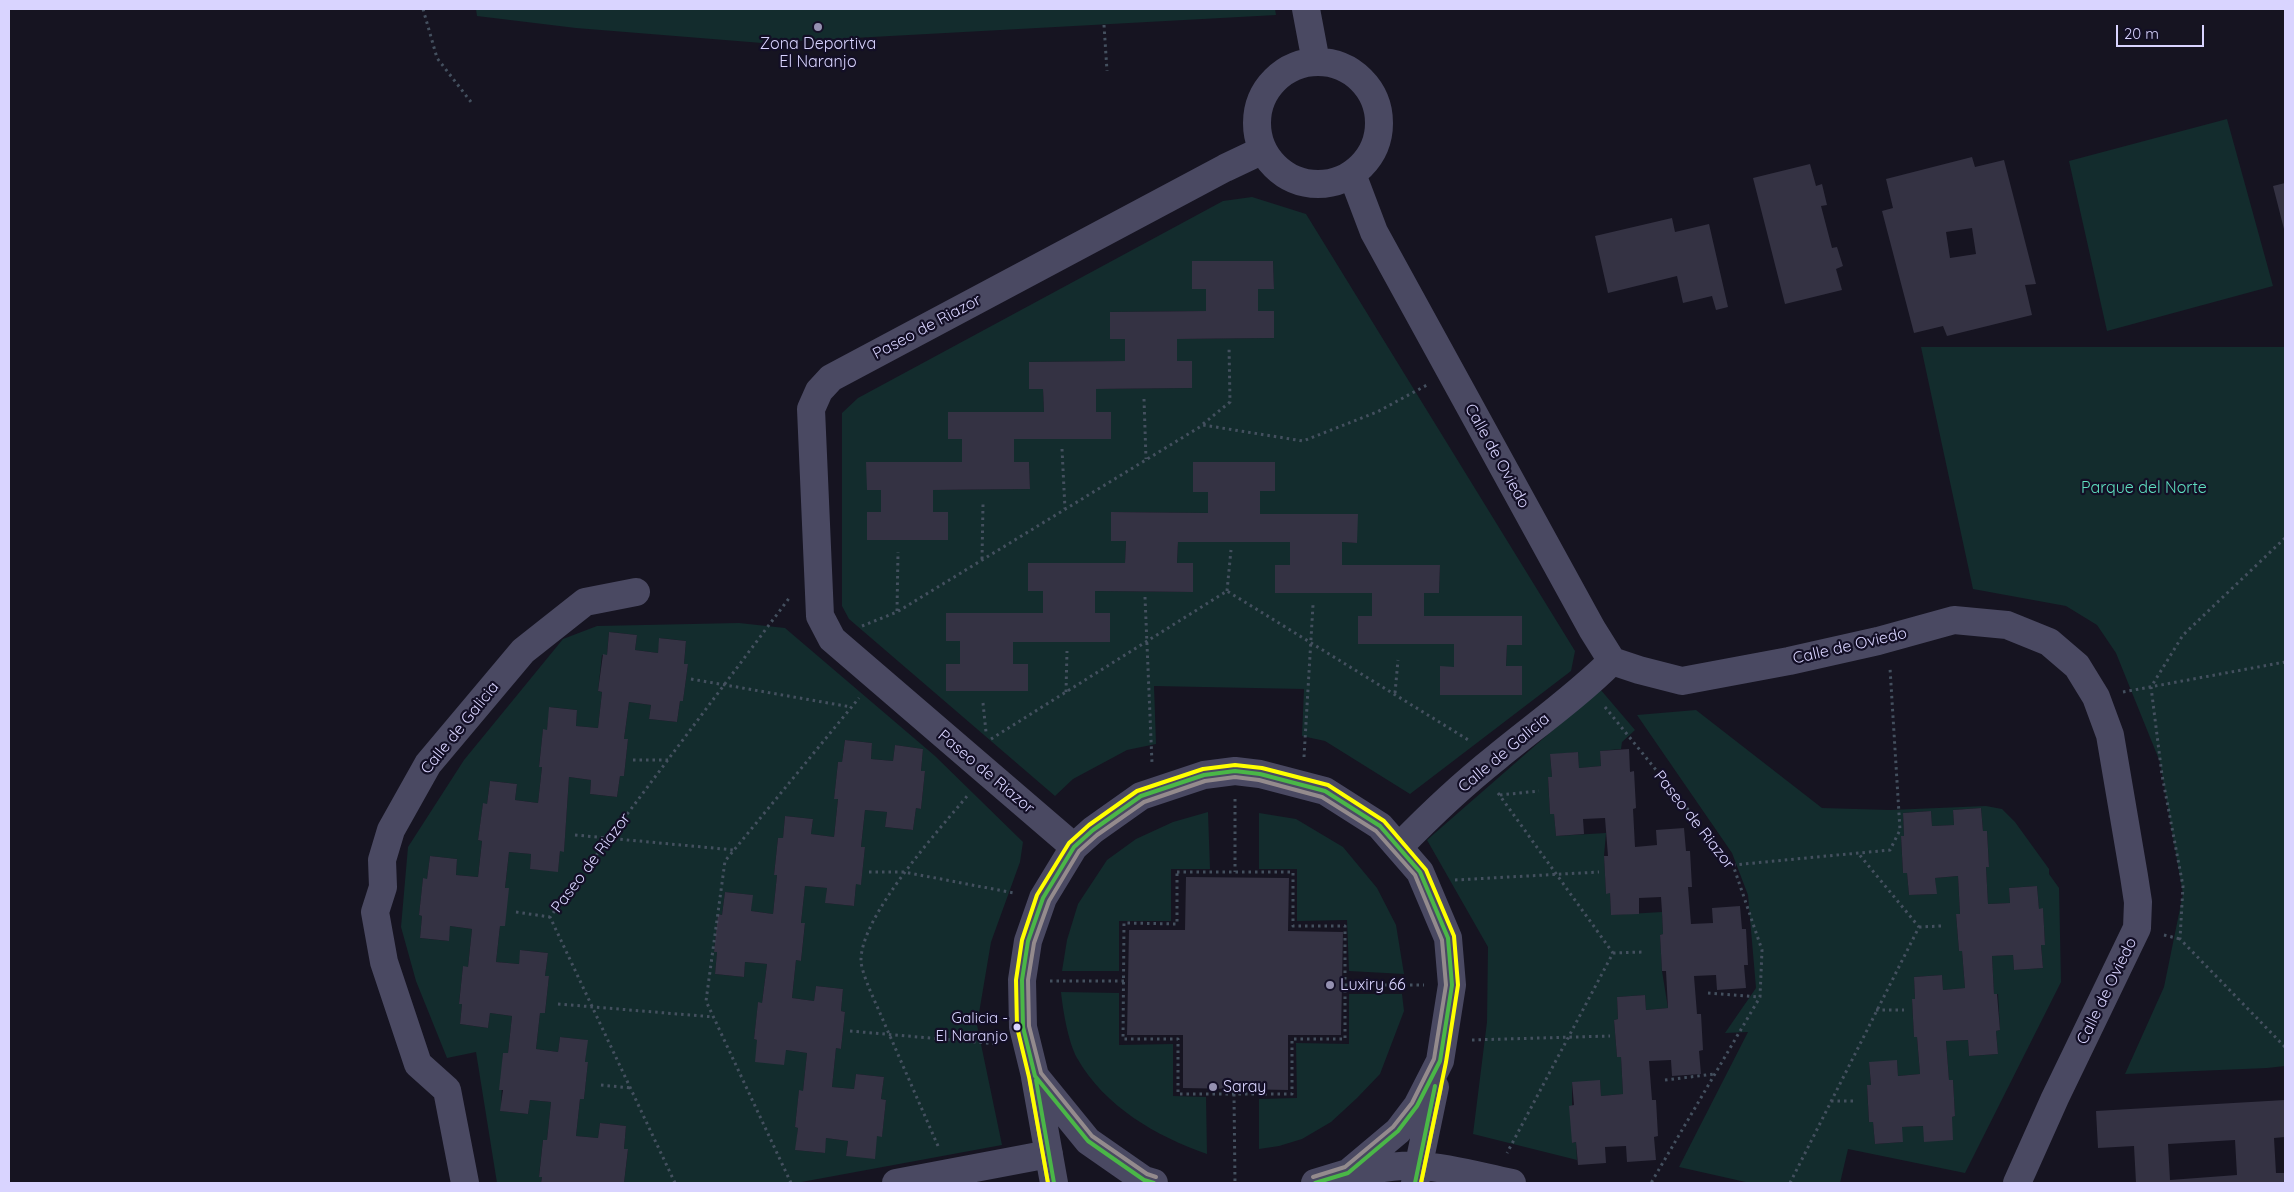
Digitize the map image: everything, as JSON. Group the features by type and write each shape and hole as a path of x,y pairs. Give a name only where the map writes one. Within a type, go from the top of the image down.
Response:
{"street":[{"path":"1306,9 1316,62"},
{"path":"1316,62 1331,64 1358,77 1375,101 1379,119 1377,139 1368,158 1352,174 1338,181 1320,185 1294,180 1276,168 1263,150 1256,125 1257,112 1267,89 1276,78 1293,67 1316,62"},
{"name":"Paseo de Riazor","path":"1074,847 875,678 832,639 820,616 811,409 819,391 831,378 1225,168 1263,150"},
{"name":"Calle de Oviedo","path":"1352,174 1374,232 1612,661 1682,681 1789,661 1888,638 1954,620 2007,624 2049,642 2077,666 2096,697 2110,735 2138,902 2137,928 2115,978 2055,1098 2017,1183"},
{"name":"Calle de Galicia","path":"465,1183 447,1090 418,1064 384,962 375,912 383,887 382,860 388,837 428,764 523,651 585,602 636,592"},
{"name":"Calle de Galicia","path":"1399,847 1423,822 1489,764 1588,686 1612,661"},
{"path":"1054,1183 1035,1076 1023,1027 1022,980 1028,941 1043,898 1074,847 1092,830 1141,796 1204,775 1235,771 1260,774 1325,791 1380,826 1420,872 1448,938 1452,985 1442,1051 1418,1175"},
{"path":"1348,1173 1398,1131 1417,1106 1442,1051"},
{"path":"1035,1076 1088,1140 1144,1180 1154,1183"},
{"path":"896,1183 1049,1154"},
{"path":"1315,1183 1348,1173 1395,1166 1418,1175 1454,1170 1503,1181"}],"path":[{"path":"423,9 437,58 471,102"},
{"path":"1104,24 1107,71"},
{"path":"832,639 897,612 1203,425 1230,402 1229,346"},
{"path":"1203,425 1303,441 1377,412 1451,372"},
{"path":"1144,400 1146,460"},
{"path":"1062,449 1065,509"},
{"path":"982,560 983,504"},
{"path":"2285,538 2182,635 2152,686 2162,775 2182,886 2180,939 2285,1047"},
{"path":"1227,591 1231,550"},
{"path":"897,612 898,552"},
{"path":"983,703 987,742 1227,591"},
{"path":"1227,591 1395,693 1489,764 1500,795 1613,953"},
{"name":"Paseo de Riazor","path":"675,1183 550,917 790,597"},
{"path":"1145,597 1154,792"},
{"path":"1303,785 1313,606"},
{"path":"1733,865 1890,850 1900,830 1888,638"},
{"path":"1066,692 1067,651"},
{"path":"1395,693 1398,660"},
{"path":"2096,697 2285,662"},
{"path":"791,1183 706,1001 725,861 875,678"},
{"path":"691,679 852,707"},
{"name":"Paseo de Riazor","path":"1588,686 1733,865 1762,950 1760,996 1651,1183"},
{"path":"633,760 668,760"},
{"path":"1235,771 1235,872"},
{"path":"950,1173 869,988 861,961 868,930 904,872 986,773"},
{"path":"1500,795 1539,792"},
{"path":"575,835 734,850"},
{"path":"1858,853 1919,927"},
{"path":"869,872 904,872 1043,898"},
{"path":"1177,872 1235,872 1292,872 1292,926 1345,926 1345,1040 1292,1039 1292,1094 1178,1094 1178,1038 1123,1038 1124,923 1177,924 1177,872"},
{"path":"1424,882 1599,872"},
{"path":"516,912 550,917"},
{"path":"1919,927 1941,926"},
{"path":"1790,1183 1919,927"},
{"path":"1613,953 1644,952"},
{"path":"1503,1181 1568,1038 1613,953"},
{"path":"1022,980 1124,981"},
{"path":"1345,985 1452,985"},
{"path":"1708,993 1760,996"},
{"path":"558,1004 714,1017"},
{"path":"1876,1010 1904,1010"},
{"path":"850,1031 1027,1047"},
{"path":"1442,1051 1568,1038 1610,1036"},
{"path":"1665,1080 1715,1074"},
{"path":"601,1085 630,1088"},
{"path":"1234,1094 1234,1183"},
{"path":"1831,1102 1856,1100"}],"green space":[{"name":"Zona Deportiva El Naranjo","path":"476,9 1275,9 1276,15 762,43 576,28 477,16"},
{"path":"2227,119 2273,286 2107,331 2069,161"},
{"path":"1252,197 1306,214 1575,651 1571,671 1410,794 1325,741 1302,736 1304,689 1154,686 1156,744 1127,750 1073,779 1055,796 849,619 842,606 842,413 858,398 1223,201","holes":["1192,261 1273,261 1274,289 1258,289 1258,311 1274,311 1274,338 1177,339 1177,361 1192,361 1192,388 1096,389 1096,412 1111,412 1111,439 1014,439 1014,462 1029,462 1030,489 933,490 933,512 948,512 948,540 867,540 867,512 881,512 881,490 867,490 867,462 962,462 962,439 948,439 948,412 1044,412 1043,389 1029,389 1030,362 1125,361 1125,339 1110,339 1111,312 1206,311 1206,289 1192,289","1193,462 1275,462 1275,491 1260,491 1260,514 1357,514 1357,543 1342,542 1342,565 1440,565 1439,593 1424,593 1424,616 1522,616 1507,645 1506,666 1522,667 1522,694 1440,695 1440,667 1454,667 1454,644 1358,643 1358,616 1372,616 1372,593 1275,593 1275,565 1290,565 1290,542 1178,542 1177,563 1193,592 1095,591 1095,613 1110,614 1110,642 1013,642 1013,664 1028,664 1028,691 947,691 946,664 960,664 960,641 946,641 947,613 1043,613 1043,591 1028,563 1125,563 1126,541 1111,541 1111,512 1208,513 1208,492 1193,491"]},
{"name":"Parque del Norte","path":"1921,347 2285,347 2285,1066 2125,1074 2164,987 2183,894 2160,762 2116,653 2097,625 2066,606 1973,589"},
{"path":"739,623 785,628 935,756 1023,842 1020,862 991,942 977,1025 1002,1145 796,1183 624,1183 628,1150 624,1149 626,1126 600,1123 598,1138 576,1136 580,1099 584,1099 588,1062 585,1062 587,1040 560,1037 558,1052 536,1049 540,1013 545,1013 549,976 545,976 548,953 521,950 519,964 496,962 500,926 505,926 505,888 509,852 531,854 530,869 558,871 560,851 564,851 569,777 591,780 590,794 617,797 620,776 624,776 628,739 624,739 629,702 651,705 649,719 677,722 680,701 683,701 688,664 684,664 686,641 660,638 658,653 635,650 637,635 609,632 607,655 602,655 598,691 602,692 598,728 576,726 577,710 550,707 547,730 543,730 539,766 542,767 538,803 515,800 517,784 490,781 487,804 483,804 478,840 482,841 478,877 456,875 457,859 430,856 427,879 423,879 419,915 422,916 420,938 448,941 450,926 472,929 468,967 463,967 459,1003 462,1004 460,1024 488,1028 490,1013 512,1016 508,1053 503,1053 501,1111 528,1114 530,1100 551,1102 547,1140 543,1140 539,1176 542,1177 541,1183 497,1183 476,1052 447,1058 416,981 401,927 408,847 464,760 563,639 597,626","holes":["845,740 872,743 871,759 893,761 895,745 923,749 921,771 925,771 921,809 916,808 913,830 885,827 887,812 865,810 861,847 865,847 861,884 856,884 854,906 826,903 827,888 805,886 801,923 805,924 801,961 796,960 792,998 814,1001 816,986 843,989 841,1011 845,1012 841,1049 836,1048 832,1087 854,1089 856,1074 884,1077 881,1099 886,1100 882,1136 877,1136 846,1156 848,1141 826,1138 824,1153 796,1150 798,1128 795,1127 799,1091 803,1091 807,1053 786,1050 754,1039 758,1003 762,1003 767,964 745,962 744,977 715,974 717,952 714,951 718,914 722,915 725,892 752,895 751,911 773,914 777,875 774,875 778,838 783,838 785,816 813,819 811,834 834,837 838,799 834,799 838,762 842,762"]},
{"path":"1600,689 1635,730 1622,742 1621,749 1600,751 1601,766 1579,768 1578,752 1550,755 1552,777 1548,778 1550,814 1554,814 1556,836 1606,833 1604,856 1606,893 1610,893 1611,915 1662,912 1663,934 1660,935 1662,971 1668,1008 1646,1010 1645,995 1617,997 1618,1019 1614,1020 1617,1057 1621,1057 1623,1094 1601,1096 1600,1081 1572,1083 1572,1143 1576,1142 1577,1160 1473,1134 1487,1022 1488,947 1427,840"},
{"path":"1696,710 1822,808 1890,810 1986,806 2002,809 2015,822 2049,869 2049,874 2059,888 2061,982 1965,1173 1848,1149 1840,1183 1750,1183 1679,1167 1748,1032 1725,1033 1756,988 1748,895 1732,853 1637,715","holes":["1981,808 1983,831 1987,831 1989,866 1986,867 1988,904 2010,903 2009,888 2037,886 2039,909 2043,909 2045,944 2041,945 2043,968 2014,970 2013,955 1992,956 1994,994 1998,994 2000,1030 1996,1031 1998,1054 1969,1056 1968,1040 1946,1041 1949,1080 1953,1080 1955,1116 1923,1126 1902,1127 1902,1142 1875,1144 1873,1122 1869,1122 1867,1086 1871,1085 1869,1063 1897,1061 1898,1076 1920,1074 1917,1037 1914,1036 1912,1000 1915,999 1914,977 1942,975 1943,990 1965,988 1956,914 1960,914 1958,876 1935,878 1936,894 1909,895 1907,873 1903,873 1901,837 1904,836 1903,813 1931,811 1932,826 1954,825 1953,810"]},
{"path":"1208,812 1210,869 1171,869 1171,921 1119,921 1119,971 1062,971 1067,940 1078,904 1107,860 1136,839 1173,822"},
{"path":"1259,813 1296,819 1343,847 1377,888 1396,925 1404,974 1349,971 1347,920 1297,921 1297,869 1259,869"},
{"path":"1061,992 1119,993 1119,1045 1173,1044 1173,1096 1206,1097 1207,1154 1151,1129 1133,1118 1102,1091 1077,1058 1074,1051 1066,1026"},
{"path":"1349,994 1402,994 1404,1011 1380,1074 1331,1122 1302,1139 1279,1146 1259,1149 1259,1099 1297,1098 1296,1043 1349,1044"}],"building":[{"path":"1972,157 1975,167 2004,160 2036,284 2025,285 2032,315 1947,336 1943,326 1914,333 1882,211 1893,208 1886,179","holes":["1972,228 1976,254 1950,258 1946,232"]},
{"path":"1810,164 1816,186 1822,184 1827,205 1821,206 1832,248 1837,247 1843,266 1836,269 1842,290 1785,304 1753,178"},
{"path":"2285,183 2285,233 2273,186"},
{"path":"1672,218 1675,232 1709,224 1728,307 1716,310 1712,296 1683,303 1677,276 1608,293 1595,236"},
{"path":"1192,261 1273,261 1274,289 1258,289 1258,311 1274,311 1274,338 1177,339 1177,361 1192,361 1192,388 1096,389 1096,412 1111,412 1111,439 1014,439 1014,462 1029,462 1030,489 933,490 933,512 948,512 948,540 867,540 867,512 881,512 881,490 867,490 866,462 962,462 962,439 948,439 948,412 1044,412 1043,389 1029,389 1029,362 1125,361 1125,339 1110,339 1110,312 1206,311 1206,289 1192,289"},
{"path":"1193,462 1275,462 1275,491 1260,491 1260,514 1358,514 1357,543 1342,542 1342,565 1440,565 1439,593 1424,593 1424,616 1522,616 1522,645 1507,645 1506,666 1522,666 1522,695 1440,695 1440,666 1454,667 1454,644 1358,644 1358,616 1372,616 1372,593 1275,593 1275,565 1290,565 1290,542 1178,542 1177,563 1193,563 1193,592 1095,591 1095,613 1110,613 1110,642 1013,642 1013,664 1028,664 1028,691 946,691 946,664 960,664 960,641 946,641 946,613 1043,613 1043,591 1028,591 1028,563 1125,563 1126,541 1111,541 1111,512 1208,513 1208,492 1193,492"},
{"path":"609,632 637,635 635,650 658,653 659,638 686,641 684,664 688,664 683,701 680,701 677,722 649,719 651,705 629,702 624,739 628,739 624,776 620,776 617,797 590,794 591,780 569,777 564,852 560,851 558,872 530,869 531,854 509,852 505,888 509,888 505,926 500,926 496,962 519,964 520,950 548,953 545,976 549,976 545,1013 540,1013 536,1049 558,1052 560,1037 588,1040 585,1062 588,1062 584,1099 580,1099 576,1136 598,1138 600,1123 626,1126 624,1149 628,1149 624,1183 541,1183 542,1177 539,1177 543,1140 547,1140 551,1102 530,1100 528,1114 500,1111 503,1090 499,1090 503,1053 508,1053 512,1016 490,1013 488,1028 460,1024 462,1004 459,1004 463,966 468,967 472,929 450,926 449,941 420,938 422,916 419,915 423,878 427,879 430,856 457,859 456,875 478,877 482,841 478,840 483,803 487,804 490,781 517,784 515,800 538,803 542,767 539,767 543,729 547,730 549,707 577,710 576,726 598,728 602,692 598,691 603,654 607,655"},
{"path":"845,740 872,743 871,759 893,761 895,745 923,749 921,771 925,771 921,809 916,808 913,830 885,827 887,812 865,810 861,847 865,847 861,885 856,884 854,906 825,903 827,888 805,886 801,923 805,923 801,961 796,960 792,998 814,1001 816,986 843,989 841,1011 845,1012 841,1049 836,1048 832,1087 854,1089 856,1074 884,1077 881,1099 886,1100 882,1137 877,1136 875,1159 846,1156 848,1141 826,1138 825,1153 795,1150 798,1128 795,1127 799,1090 803,1091 807,1053 786,1050 784,1065 755,1062 757,1040 754,1039 758,1002 762,1003 767,964 745,962 744,977 715,974 717,952 714,952 718,914 722,915 725,892 753,895 751,911 773,914 777,875 774,875 778,838 783,838 785,816 813,819 811,834 834,837 838,799 834,799 838,762 842,762"},
{"path":"1629,749 1630,772 1634,771 1636,808 1633,809 1635,847 1657,845 1656,830 1684,828 1686,851 1690,851 1692,887 1688,887 1691,924 1713,923 1712,908 1740,906 1742,929 1746,929 1748,965 1744,965 1746,988 1717,990 1716,975 1694,976 1697,1014 1701,1014 1703,1050 1699,1051 1701,1074 1672,1076 1671,1060 1649,1061 1652,1100 1656,1100 1658,1136 1654,1137 1656,1160 1627,1162 1626,1146 1605,1147 1606,1163 1578,1165 1576,1142 1572,1143 1569,1106 1574,1105 1572,1082 1600,1080 1601,1096 1623,1094 1621,1057 1617,1057 1614,1020 1618,1019 1617,997 1645,995 1646,1010 1668,1008 1666,971 1662,971 1660,935 1663,934 1661,897 1639,898 1639,914 1611,915 1610,893 1606,894 1604,856 1608,856 1605,818 1583,819 1584,834 1556,836 1554,814 1550,814 1548,777 1552,777 1550,754 1578,752 1579,768 1601,766 1600,751"},
{"path":"1981,808 1983,831 1987,831 1989,867 1986,867 1988,904 2010,903 2009,888 2037,886 2039,909 2043,908 2045,945 2041,945 2043,968 2014,970 2013,955 1992,956 1994,994 1997,994 2000,1030 1996,1031 1998,1054 1969,1056 1968,1040 1946,1041 1949,1080 1953,1080 1955,1116 1952,1117 1953,1140 1924,1142 1923,1126 1902,1127 1903,1142 1875,1144 1873,1122 1869,1122 1867,1085 1871,1085 1869,1062 1897,1060 1898,1076 1920,1074 1917,1037 1914,1037 1912,999 1915,999 1914,977 1942,975 1943,990 1965,988 1956,914 1960,914 1958,876 1935,878 1937,894 1909,895 1907,873 1903,873 1901,836 1904,836 1903,813 1931,811 1932,826 1954,825 1953,810"},
{"path":"1186,877 1289,878 1288,931 1343,932 1341,1035 1288,1035 1288,1090 1183,1088 1183,1035 1127,1035 1129,930 1185,930"},
{"path":"2285,1100 2285,1137 2274,1138 2276,1173 2285,1173 2285,1183 2136,1183 2134,1146 2098,1148 2096,1111","holes":["2235,1140 2237,1175 2170,1180 2168,1144"]}],"transit line":[{"path":"1048,1183 1029,1077 1017,1027 1016,980 1022,940 1037,895 1069,843 1089,825 1137,791 1203,769 1235,765 1262,768 1328,785 1384,821 1426,870 1454,936 1458,985 1446,1062 1421,1183"},
{"path":"1154,1183 1144,1180 1088,1141 1035,1076 1023,1027 1022,980 1028,941 1043,898 1074,847 1093,830 1141,796 1204,775 1235,771 1260,774 1325,791 1380,826 1420,872 1448,938 1452,985 1440,1061 1417,1106 1398,1131 1348,1173 1315,1183"},
{"path":"1156,1177 1147,1174 1092,1136 1041,1073 1029,1026 1028,980 1034,943 1049,901 1079,851 1097,835 1144,802 1205,781 1235,777 1259,780 1322,797 1376,831 1415,875 1442,940 1446,985 1434,1059 1412,1103 1393,1127 1345,1167 1313,1177"},
{"path":"1036,1080 1054,1183"},
{"path":"1030,1081 1048,1183"},
{"path":"1415,1183 1435,1086"},
{"path":"1421,1183 1441,1087"}],"place":[{"name":"Zona Deportiva El Naranjo","path":"818,27"},
{"name":"Luxiry 66","path":"1330,985"},
{"name":"Galicia - El Naranjo","path":"1017,1027"},
{"name":"Saray","path":"1213,1087"}]}
